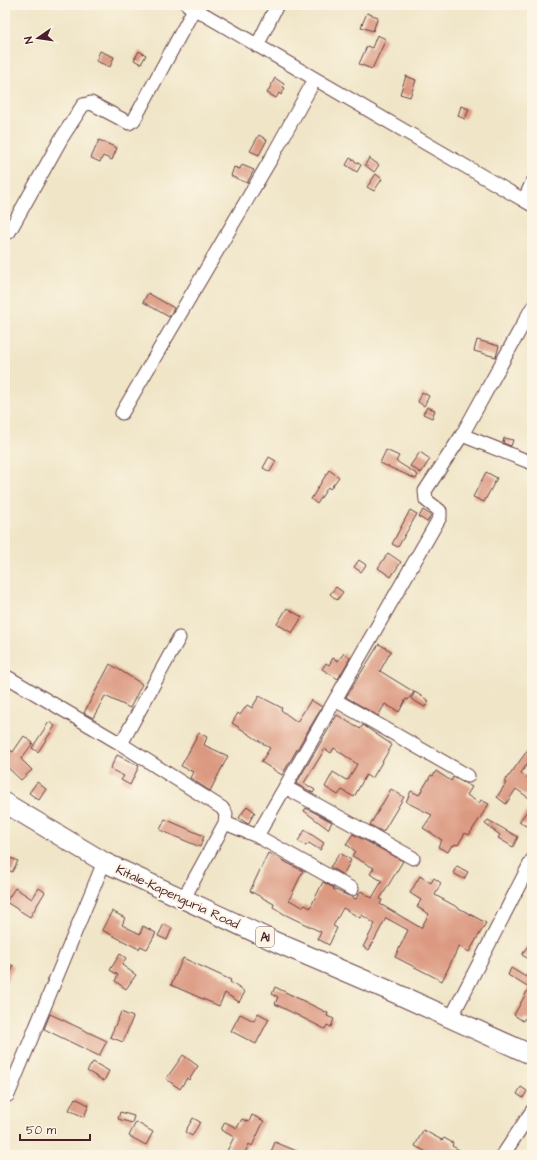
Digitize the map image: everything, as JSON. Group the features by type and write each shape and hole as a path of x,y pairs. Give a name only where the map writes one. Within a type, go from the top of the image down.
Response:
{"highway":[{"name":"Kitale-Kapenguria Road","path":"5,803 104,862 278,943 532,1055"}],"street":[{"path":"257,46 277,5"},
{"path":"9,232 61,139 83,105 91,103 129,123 134,120 191,7 528,203 532,183"},
{"path":"122,413 272,157 315,79"},
{"path":"257,836 440,517 440,511 426,500 425,491 462,435 531,311"},
{"path":"462,435 532,463"},
{"path":"121,744 179,638"},
{"path":"9,678 121,744 222,808 226,814 225,823 184,898"},
{"path":"335,700 468,776"},
{"path":"285,787 413,858"},
{"path":"225,823 257,836 352,889"},
{"path":"451,1018 532,860"},
{"path":"6,1097 104,862"},
{"path":"503,1155 532,1111"}],"building":[{"path":"367,13 378,17 373,31 361,27"},
{"path":"377,35 386,39 372,69 359,64 367,46 372,48"},
{"path":"100,51 114,57 110,67 96,61"},
{"path":"139,51 146,55 141,64 134,60"},
{"path":"406,76 416,80 410,97 400,94"},
{"path":"275,78 284,84 283,87 285,88 281,95 279,93 276,98 267,93"},
{"path":"461,106 469,109 465,119 458,116"},
{"path":"259,135 267,140 259,155 250,151"},
{"path":"99,140 117,148 112,160 103,156 100,162 91,158"},
{"path":"350,158 361,165 357,172 346,165"},
{"path":"369,158 379,165 374,172 365,165"},
{"path":"242,165 254,170 247,183 231,176 234,167 240,169"},
{"path":"376,174 382,179 374,191 367,187"},
{"path":"148,293 174,308 169,317 143,302"},
{"path":"477,340 499,346 496,357 474,351"},
{"path":"422,392 429,396 424,406 418,402"},
{"path":"427,407 435,410 432,418 423,414"},
{"path":"504,438 513,440 511,446 503,443"},
{"path":"386,450 399,456 396,461 418,475 416,479 380,463"},
{"path":"420,452 430,459 421,473 410,466"},
{"path":"269,457 276,461 270,472 263,468"},
{"path":"329,470 339,477 330,489 328,487 317,504 311,499"},
{"path":"486,472 497,478 484,502 473,497"},
{"path":"410,510 417,514 398,547 392,544"},
{"path":"423,510 431,515 427,522 419,517"},
{"path":"388,553 401,562 391,577 378,568"},
{"path":"359,560 366,565 361,572 354,567"},
{"path":"336,587 343,592 337,600 330,594"},
{"path":"287,608 302,617 292,633 277,624"},
{"path":"379,644 391,651 380,671 414,692 408,700 406,699 399,712 385,704 378,716 346,697"},
{"path":"344,653 350,658 338,679 322,669 326,663 329,665 333,658 338,661"},
{"path":"110,664 142,684 130,708 105,696 93,718 84,713"},
{"path":"415,692 429,701 425,707 411,699"},
{"path":"259,696 282,708 281,710 297,722 311,700 322,707 282,775 261,762 270,748 232,723 238,713 240,715 247,705 252,708"},
{"path":"337,715 360,729 363,725 392,745 372,779 366,775 354,797 342,790 338,795 325,787 333,772 346,780 349,779 357,764 334,748 331,753 325,749 304,783 315,790 313,793 296,784"},
{"path":"49,722 55,726 38,752 32,748"},
{"path":"199,733 207,737 204,745 228,756 210,791 190,778 193,772 181,766"},
{"path":"24,736 33,743 21,759 32,770 21,780 5,765 5,747 13,752"},
{"path":"532,744 532,763 529,761 521,773 532,781 532,800 516,789 506,804 497,797 506,783 504,782"},
{"path":"117,755 139,766 130,785 121,780 124,776 110,769"},
{"path":"436,771 451,781 453,777 472,787 467,795 479,803 481,800 489,804 469,835 465,833 458,845 452,845 448,852 438,847 442,840 423,828 432,815 406,802 411,791 419,795 431,775 433,776"},
{"path":"37,782 46,789 39,800 29,793"},
{"path":"391,789 404,797 383,832 370,825"},
{"path":"532,804 532,817 526,826 519,822"},
{"path":"247,806 255,812 248,824 239,818"},
{"path":"306,808 332,822 328,829 304,811"},
{"path":"165,819 204,836 200,847 160,830"},
{"path":"488,820 518,837 513,847 498,838 500,835 485,824"},
{"path":"305,830 324,843 320,850 309,843 306,846 298,841"},
{"path":"353,834 403,861 380,899 382,900 380,904 421,928 429,914 417,907 421,900 410,893 420,876 431,883 434,878 441,883 435,895 486,923 469,952 459,946 442,981 395,957 408,930 386,918 369,950 363,947 375,924 362,915 360,918 343,908 333,926 337,928 329,945 318,939 321,932 284,914 273,907 274,904 250,891 268,853 303,871 289,900 303,907 305,905 310,908 323,882 334,888 333,889 356,899 361,891 372,898 382,881 370,874 374,868 352,856 355,851 346,844"},
{"path":"340,853 351,860 343,875 330,867"},
{"path":"11,858 18,861 12,872 5,868"},
{"path":"457,866 468,872 464,879 453,873"},
{"path":"15,888 32,899 39,888 45,892 30,917 6,902"},
{"path":"112,911 125,918 122,925 140,934 143,926 156,933 147,949 140,946 139,949 102,930"},
{"path":"164,924 172,928 167,940 158,936"},
{"path":"532,939 532,961 522,955"},
{"path":"120,954 126,958 122,965 136,975 126,989 115,981 118,975 110,970"},
{"path":"183,958 231,980 230,982 245,992 239,1002 225,993 219,1006 171,985"},
{"path":"5,962 14,966 5,984"},
{"path":"532,967 532,1022 525,1018 523,1021 514,1015 529,988 508,975 511,968 526,977"},
{"path":"275,987 328,1013 327,1016 334,1019 331,1027 327,1025 325,1029 275,1004 278,997 272,994"},
{"path":"121,1012 133,1017 123,1042 110,1037"},
{"path":"258,1013 269,1019 256,1044 231,1031 240,1014 254,1021"},
{"path":"50,1014 107,1041 99,1056 44,1029"},
{"path":"183,1055 198,1066 189,1080 187,1078 180,1089 166,1079"},
{"path":"93,1062 109,1071 104,1081 87,1071"},
{"path":"521,1087 527,1091 523,1098 517,1094"},
{"path":"75,1098 89,1105 84,1117 69,1110"},
{"path":"120,1112 134,1116 132,1123 118,1119"},
{"path":"252,1115 264,1121 252,1146 249,1144 244,1155 225,1155 234,1137 221,1130 225,1122 237,1128 242,1119 249,1122"},
{"path":"193,1118 200,1122 192,1136 185,1132"},
{"path":"136,1122 153,1132 146,1145 129,1136"},
{"path":"423,1130 442,1140 444,1138 453,1143 452,1146 469,1155 432,1155 415,1146"},
{"path":"275,1142 306,1155 270,1155"}]}
